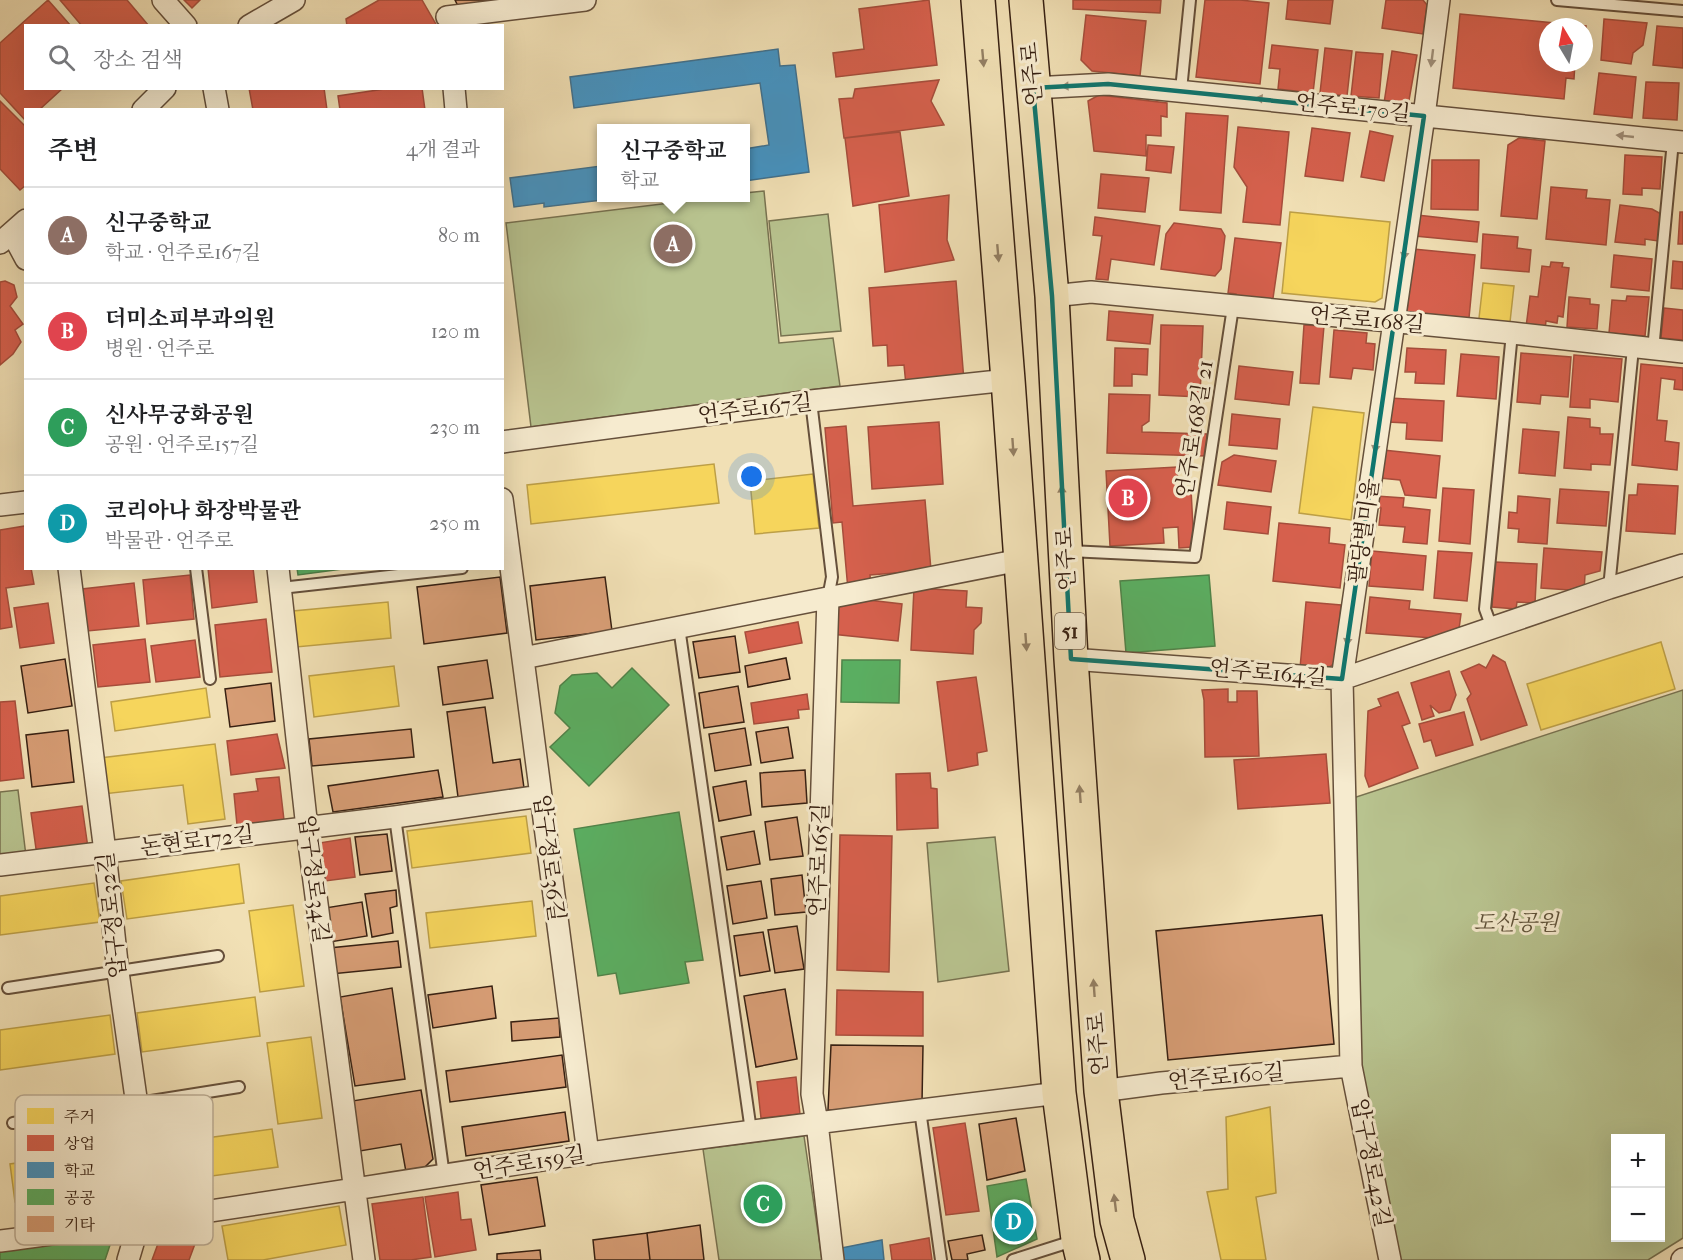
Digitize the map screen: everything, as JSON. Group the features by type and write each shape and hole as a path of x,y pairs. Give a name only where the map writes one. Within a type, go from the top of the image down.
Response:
{"main road":[{"name":"언주로","path":"978,0 1008,380 1059,1093 1080,1250"},
{"name":"언주로","path":"1026,0 1052,296 1071,659 1101,1091 1117,1220 1128,1260"}],"street":[{"path":"163,0 184,24"},
{"path":"252,24 294,0"},
{"path":"445,14 585,0"},
{"name":"팔당별미울","path":"1352,1066 1342,679 1439,0"},
{"name":"언주로170길","path":"1033,88 1108,84 1181,90 1678,142"},
{"path":"145,108 163,90"},
{"path":"214,90 218,108"},
{"path":"454,90 456,108"},
{"path":"12,232 24,255"},
{"name":"언주로168길","path":"1052,296 1091,292 1683,352"},
{"name":"언주로167길","path":"504,442 811,401 1008,380"},
{"path":"0,505 24,502"},
{"name":"압구정로36길","path":"504,525 507,564 523,658 588,1154"},
{"path":"523,658 1020,560"},
{"name":"언주로164길","path":"1071,659 1342,679 1683,565"},
{"name":"압구정로32길","path":"69,570 118,972 136,1095"},
{"name":"압구정로34길","path":"280,578 307,828 364,1260"},
{"name":"언주로165길","path":"828,598 812,1094 833,1260"},
{"name":"논현로172길","path":"0,865 395,817 541,796"},
{"name":"언주로160길","path":"1101,1091 1161,1083 1352,1066"},
{"name":"압구정로42길","path":"1352,1066 1390,1260"},
{"name":"언주로159길","path":"213,1212 751,1131 1059,1093"},
{"name":"언주로159길","path":"0,1241 15,1239"},
{"name":"압구정로32길","path":"128,1260 132,1245"}],"lane":[{"path":"1181,90 1190,0"},
{"path":"1557,0 1683,12"},
{"name":"언주로170길","path":"1643,349 1678,142"},
{"name":"언주로168길 21","path":"1065,551 1196,557 1233,307"},
{"path":"1492,628 1485,609 1512,333"},
{"path":"1609,588 1643,349"},
{"path":"811,401 832,577 828,598"},
{"path":"195,570 210,679"},
{"path":"280,578 426,570"},
{"path":"679,627 751,1131"},
{"path":"395,817 444,1176"},
{"path":"8,988 218,956"},
{"path":"196,1095 238,1088"},
{"path":"920,1110 941,1260"},
{"path":"1013,1260 1080,1250"}],"highlighted area":[{"path":"1108,84 1424,116 1342,679 1071,659 1052,296 1033,88"}],"green space":[{"path":"764,191 779,343 833,338 840,386 531,427 506,223 678,202 750,202 750,192"},
{"path":"828,214 841,331 781,336 769,221"},
{"name":"도산공원","path":"1683,690 1683,1238 1648,1260 1389,1260 1349,1047 1347,800"},
{"path":"18,790 26,856 0,859 0,792"},
{"path":"995,837 1009,971 938,982 927,843"},
{"path":"804,1136 822,1260 719,1260 703,1149"}],"building: 주거":[{"path":"1290,212 1390,222 1382,298 1375,302 1282,293"},
{"path":"1483,283 1514,286 1509,331 1478,327"},
{"path":"1313,407 1364,413 1351,520 1299,513"},
{"path":"714,464 719,503 531,524 527,485"},
{"path":"813,474 819,528 755,534 750,481"},
{"path":"388,602 391,638 296,647 293,611"},
{"path":"1661,642 1675,689 1541,730 1527,684"},
{"path":"394,666 399,706 314,717 309,676"},
{"path":"206,688 210,717 115,731 111,702"},
{"path":"215,744 225,819 188,824 183,785 103,794 100,758"},
{"path":"526,816 531,853 412,868 407,831"},
{"path":"239,864 244,903 127,919 121,881"},
{"path":"94,883 100,922 0,935 0,896"},
{"path":"532,901 536,936 430,948 426,913"},
{"path":"293,905 304,986 260,992 249,911"},
{"path":"255,997 260,1036 142,1052 137,1013"},
{"path":"110,1015 115,1054 0,1070 0,1030"},
{"path":"311,1037 322,1118 278,1124 267,1043"},
{"path":"1270,1107 1276,1193 1256,1197 1266,1260 1221,1260 1207,1192 1228,1189 1226,1117"},
{"path":"272,1129 278,1167 213,1176 213,1137"},
{"path":"15,1163 15,1202 10,1164"},
{"path":"339,1206 346,1245 263,1260 228,1260 222,1226"}],"building: 상업":[{"path":"48,0 69,24 24,24 24,90 61,90 41,108 24,108 24,119 0,93 0,43"},
{"path":"60,0 127,0 147,24 80,24"},
{"path":"184,0 200,0 192,8"},
{"path":"379,0 422,0 436,24 347,24 346,19"},
{"path":"929,0 937,65 836,77 833,53 864,49 859,9"},
{"path":"1073,0 1161,0 1160,13 1073,9"},
{"path":"1205,0 1269,3 1260,84 1196,77"},
{"path":"1288,0 1333,0 1330,24 1286,19"},
{"path":"1386,0 1423,0 1427,5 1423,34 1382,28"},
{"path":"1460,14 1539,22 1539,72 1574,72 1574,79 1566,78 1564,99 1453,88"},
{"path":"1086,15 1146,21 1140,76 1092,71 1081,60"},
{"path":"1604,19 1647,23 1643,45 1633,53 1631,64 1601,60"},
{"path":"1657,26 1683,28 1683,68 1653,65"},
{"path":"1272,45 1318,50 1313,93 1278,89 1280,69 1269,68"},
{"path":"1325,48 1352,51 1347,96 1320,93"},
{"path":"1392,51 1417,55 1408,106 1384,103"},
{"path":"1356,52 1383,54 1379,98 1351,96"},
{"path":"1599,73 1636,77 1632,118 1594,114"},
{"path":"939,80 931,101 944,125 844,138 839,99 853,98 855,89"},
{"path":"1646,82 1679,83 1677,120 1643,118"},
{"path":"249,90 324,90 327,108 253,108"},
{"path":"378,90 422,90 425,108 340,108 338,96"},
{"path":"1099,95 1167,103 1167,117 1161,116 1161,136 1146,135 1146,156 1094,151 1088,101"},
{"path":"0,101 24,125 24,187 20,190 0,169"},
{"path":"1186,113 1228,116 1221,213 1180,210"},
{"path":"1238,127 1289,132 1280,225 1243,222 1247,187 1234,167"},
{"path":"1312,128 1350,133 1343,181 1305,176"},
{"path":"1370,131 1393,136 1384,181 1361,177"},
{"path":"900,132 909,196 853,206 845,138"},
{"path":"1519,138 1545,141 1537,219 1501,216 1508,145"},
{"path":"1148,145 1174,147 1171,173 1146,170"},
{"path":"1625,155 1662,157 1660,189 1642,188 1642,195 1623,194"},
{"path":"1432,160 1479,160 1478,210 1431,209"},
{"path":"1101,174 1149,178 1145,212 1098,208"},
{"path":"1551,187 1587,190 1586,198 1610,200 1606,245 1546,239"},
{"path":"949,195 947,240 954,260 885,272 879,205"},
{"path":"1620,205 1652,209 1661,214 1658,241 1645,239 1645,245 1615,242"},
{"path":"1680,212 1683,212 1683,244 1678,244"},
{"path":"1417,215 1479,222 1477,242 1415,236"},
{"path":"1095,217 1160,226 1154,265 1111,259 1108,280 1096,279 1102,236 1093,235"},
{"path":"1174,223 1221,229 1225,236 1221,269 1215,276 1161,269 1166,234"},
{"path":"1483,234 1518,237 1517,248 1531,250 1529,272 1481,268"},
{"path":"1235,238 1281,243 1272,305 1235,305 1236,294 1228,293"},
{"path":"1413,249 1475,255 1469,318 1407,312"},
{"path":"1614,255 1652,259 1649,291 1611,287"},
{"path":"1673,261 1683,262 1683,289 1671,288"},
{"path":"1551,262 1563,263 1562,267 1569,268 1563,317 1558,316 1557,323 1546,321 1545,330 1526,327 1530,296 1538,297 1542,266 1550,267"},
{"path":"5,281 14,285 17,297 10,306 23,324 15,330 21,342 13,354 0,365 0,282"},
{"path":"956,281 964,381 906,385 904,365 888,366 887,345 873,346 869,288"},
{"path":"1627,296 1649,297 1645,336 1609,333 1612,300 1626,301"},
{"path":"1569,297 1590,299 1590,304 1599,305 1597,329 1567,327"},
{"path":"1664,308 1683,310 1683,340 1661,338"},
{"path":"1109,311 1153,315 1150,344 1107,340"},
{"path":"1161,325 1203,326 1200,397 1159,395"},
{"path":"1304,325 1324,326 1319,384 1300,383"},
{"path":"1334,330 1367,333 1366,343 1375,344 1373,370 1353,368 1351,379 1330,377"},
{"path":"1115,348 1148,349 1147,375 1132,374 1132,386 1114,386"},
{"path":"1407,348 1446,350 1444,384 1415,383 1416,372 1405,372"},
{"path":"1521,353 1571,357 1568,397 1541,395 1540,404 1517,402"},
{"path":"1461,354 1499,357 1496,399 1457,396"},
{"path":"1574,355 1622,359 1618,402 1590,399 1590,408 1570,407"},
{"path":"1641,364 1683,368 1683,390 1674,389 1675,380 1661,378 1657,420 1667,421 1665,441 1679,443 1677,470 1632,465"},
{"path":"1239,366 1293,372 1289,405 1235,399"},
{"path":"1109,394 1150,395 1149,421 1142,426 1142,432 1207,434 1206,456 1107,453"},
{"path":"1389,398 1444,401 1442,441 1406,439 1407,423 1388,422"},
{"path":"1232,414 1280,419 1277,449 1229,445"},
{"path":"1568,417 1590,419 1590,427 1600,428 1600,434 1613,434 1610,465 1591,464 1591,470 1564,468"},
{"path":"939,422 943,484 872,489 868,427"},
{"path":"846,426 853,506 925,500 931,570 870,575 871,588 848,590 842,522 833,523 825,428"},
{"path":"1523,429 1559,432 1555,476 1519,473"},
{"path":"1383,450 1440,456 1436,498 1405,495 1400,480 1380,478"},
{"path":"1234,455 1276,461 1271,492 1218,485 1222,462"},
{"path":"1177,467 1178,490 1191,489 1194,547 1179,548 1178,527 1163,528 1164,543 1110,546 1106,471"},
{"path":"1638,484 1678,486 1675,534 1626,531 1629,495 1637,495"},
{"path":"1443,488 1474,490 1470,544 1439,541"},
{"path":"1560,489 1609,492 1606,526 1557,523"},
{"path":"1376,496 1404,498 1403,507 1430,510 1427,544 1403,542 1405,527 1379,525 1381,508 1375,507"},
{"path":"1518,496 1550,499 1547,544 1518,542 1519,529 1508,528 1509,512 1517,513"},
{"path":"1227,502 1271,507 1268,534 1224,529"},
{"path":"1279,523 1330,528 1329,543 1345,545 1340,588 1273,581"},
{"path":"24,526 24,570 31,570 34,584 6,588 12,627 0,629 0,530"},
{"path":"1544,548 1602,552 1600,571 1585,575 1584,591 1541,588"},
{"path":"1372,551 1426,556 1423,590 1369,586"},
{"path":"1438,551 1472,553 1467,601 1434,598"},
{"path":"1495,562 1537,564 1535,603 1517,602 1516,609 1492,607"},
{"path":"208,570 253,570 257,602 212,608"},
{"path":"190,575 194,619 147,624 143,580"},
{"path":"134,583 139,626 87,631 82,589"},
{"path":"914,588 967,591 966,607 982,608 981,623 974,630 973,654 911,650"},
{"path":"1370,597 1410,601 1409,609 1461,614 1459,629 1433,638 1366,633"},
{"path":"851,598 902,604 898,641 831,634 833,610"},
{"path":"1306,602 1341,605 1336,662 1325,670 1300,668"},
{"path":"48,603 54,643 20,648 14,608"},
{"path":"266,619 272,672 220,677 215,625"},
{"path":"798,622 802,643 749,653 745,632"},
{"path":"145,639 150,682 98,687 93,645"},
{"path":"195,640 200,677 156,682 151,646"},
{"path":"1493,655 1505,662 1527,725 1481,740 1467,699 1471,694 1461,672 1479,664 1486,668"},
{"path":"1449,671 1456,695 1450,710 1439,713 1430,705 1434,716 1422,720 1411,683"},
{"path":"976,677 987,751 977,753 978,765 948,771 937,682"},
{"path":"1228,689 1228,702 1237,702 1237,691 1257,691 1259,756 1205,757 1202,690"},
{"path":"1398,692 1410,723 1402,726 1418,768 1369,787 1365,776 1368,711 1381,706 1378,699"},
{"path":"807,694 809,709 798,710 799,718 754,724 751,703"},
{"path":"15,701 24,778 0,781 0,702"},
{"path":"1464,712 1473,745 1436,756 1431,740 1424,742 1419,724"},
{"path":"277,734 285,768 231,775 227,741"},
{"path":"1326,754 1330,803 1238,809 1234,760"},
{"path":"930,773 931,788 937,789 938,828 897,830 896,774"},
{"path":"279,777 284,820 237,825 234,794 258,791 256,779"},
{"path":"82,806 88,848 37,856 31,813"},
{"path":"840,835 892,836 889,972 837,970"},
{"path":"350,838 355,877 325,881 319,843"},
{"path":"837,990 923,992 923,1036 836,1035"},
{"path":"796,1077 800,1114 761,1118 757,1082"},
{"path":"965,1123 979,1211 946,1215 933,1128"},
{"path":"458,1192 461,1220 471,1219 476,1250 435,1257 425,1197"},
{"path":"423,1197 431,1257 411,1260 380,1260 372,1204"},
{"path":"929,1238 932,1260 892,1260 890,1245"},
{"path":"158,1245 195,1245 189,1260 152,1260"}],"building: 학교":[{"path":"778,49 780,66 795,65 809,172 750,180 750,148 769,145 760,83 574,108 570,77"},
{"path":"597,167 597,201 544,207 544,203 514,207 510,178"},
{"path":"882,1240 884,1260 843,1260 841,1248"}],"building: 공공":[{"path":"297,570 335,570 298,575"},
{"path":"1209,575 1215,646 1126,653 1120,581"},
{"path":"842,660 900,660 899,703 841,702"},
{"path":"632,668 669,705 589,786 550,747 570,728 555,713 560,686 572,675 597,673 612,688"},
{"path":"679,812 703,960 685,962 689,983 620,994 616,973 598,976 574,829"},
{"path":"1026,1179 1037,1239 997,1257 987,1186"},
{"path":"19,1245 110,1245 105,1260 0,1260 0,1248"}],"building: 기타":[{"path":"455,0 503,0 458,6"},
{"path":"500,577 507,633 424,644 417,587"},
{"path":"605,577 612,631 536,640 530,586"},
{"path":"735,636 740,672 699,678 693,642"},
{"path":"786,658 790,679 748,687 745,666"},
{"path":"65,659 72,706 28,713 21,666"},
{"path":"487,660 493,698 443,705 438,667"},
{"path":"271,683 275,721 230,727 225,689"},
{"path":"738,686 744,722 704,728 699,693"},
{"path":"485,707 493,763 520,759 524,788 458,797 447,712"},
{"path":"788,727 793,758 761,763 756,732"},
{"path":"745,728 751,765 715,771 709,734"},
{"path":"411,729 414,757 312,766 309,739"},
{"path":"68,730 74,782 32,787 26,735"},
{"path":"438,770 443,797 333,812 328,786"},
{"path":"805,770 807,803 762,807 760,773"},
{"path":"746,781 751,815 719,821 713,787"},
{"path":"797,817 803,856 770,860 765,822"},
{"path":"754,831 760,864 727,870 721,837"},
{"path":"387,834 392,871 360,875 355,837"},
{"path":"802,875 806,912 775,915 771,879"},
{"path":"761,881 767,918 733,924 727,886"},
{"path":"396,890 397,906 390,908 393,933 372,937 365,894"},
{"path":"362,902 367,936 330,942 325,908"},
{"path":"1322,915 1334,1044 1168,1060 1156,931"},
{"path":"797,926 804,969 775,973 768,930"},
{"path":"763,932 770,971 740,976 734,936"},
{"path":"398,941 401,967 331,974 329,948"},
{"path":"492,986 496,1018 433,1028 428,995"},
{"path":"392,988 405,1079 355,1086 340,997"},
{"path":"785,989 797,1059 756,1067 744,996"},
{"path":"559,1018 560,1037 512,1041 511,1022"},
{"path":"831,1045 923,1046 922,1103 856,1112 828,1110"},
{"path":"562,1055 566,1087 450,1102 446,1071"},
{"path":"421,1090 433,1159 423,1169 406,1172 401,1144 360,1151 352,1101"},
{"path":"565,1112 569,1141 466,1156 462,1127"},
{"path":"1016,1118 1025,1171 987,1180 979,1124"},
{"path":"537,1177 545,1226 489,1235 481,1185"},
{"path":"700,1225 704,1260 650,1260 647,1233"},
{"path":"647,1233 650,1260 595,1260 593,1240"},
{"path":"982,1235 985,1250 967,1254 968,1260 952,1260 948,1241"},
{"path":"540,1250 541,1260 497,1260 497,1254"}],"place":[{"name":"신구중학교","path":"673,244"},
{"name":"더미소피부과의원","path":"1128,498"},
{"name":"신사무궁화공원","path":"763,1204"},
{"name":"코리아나 화장박물관","path":"1014,1222"}]}
